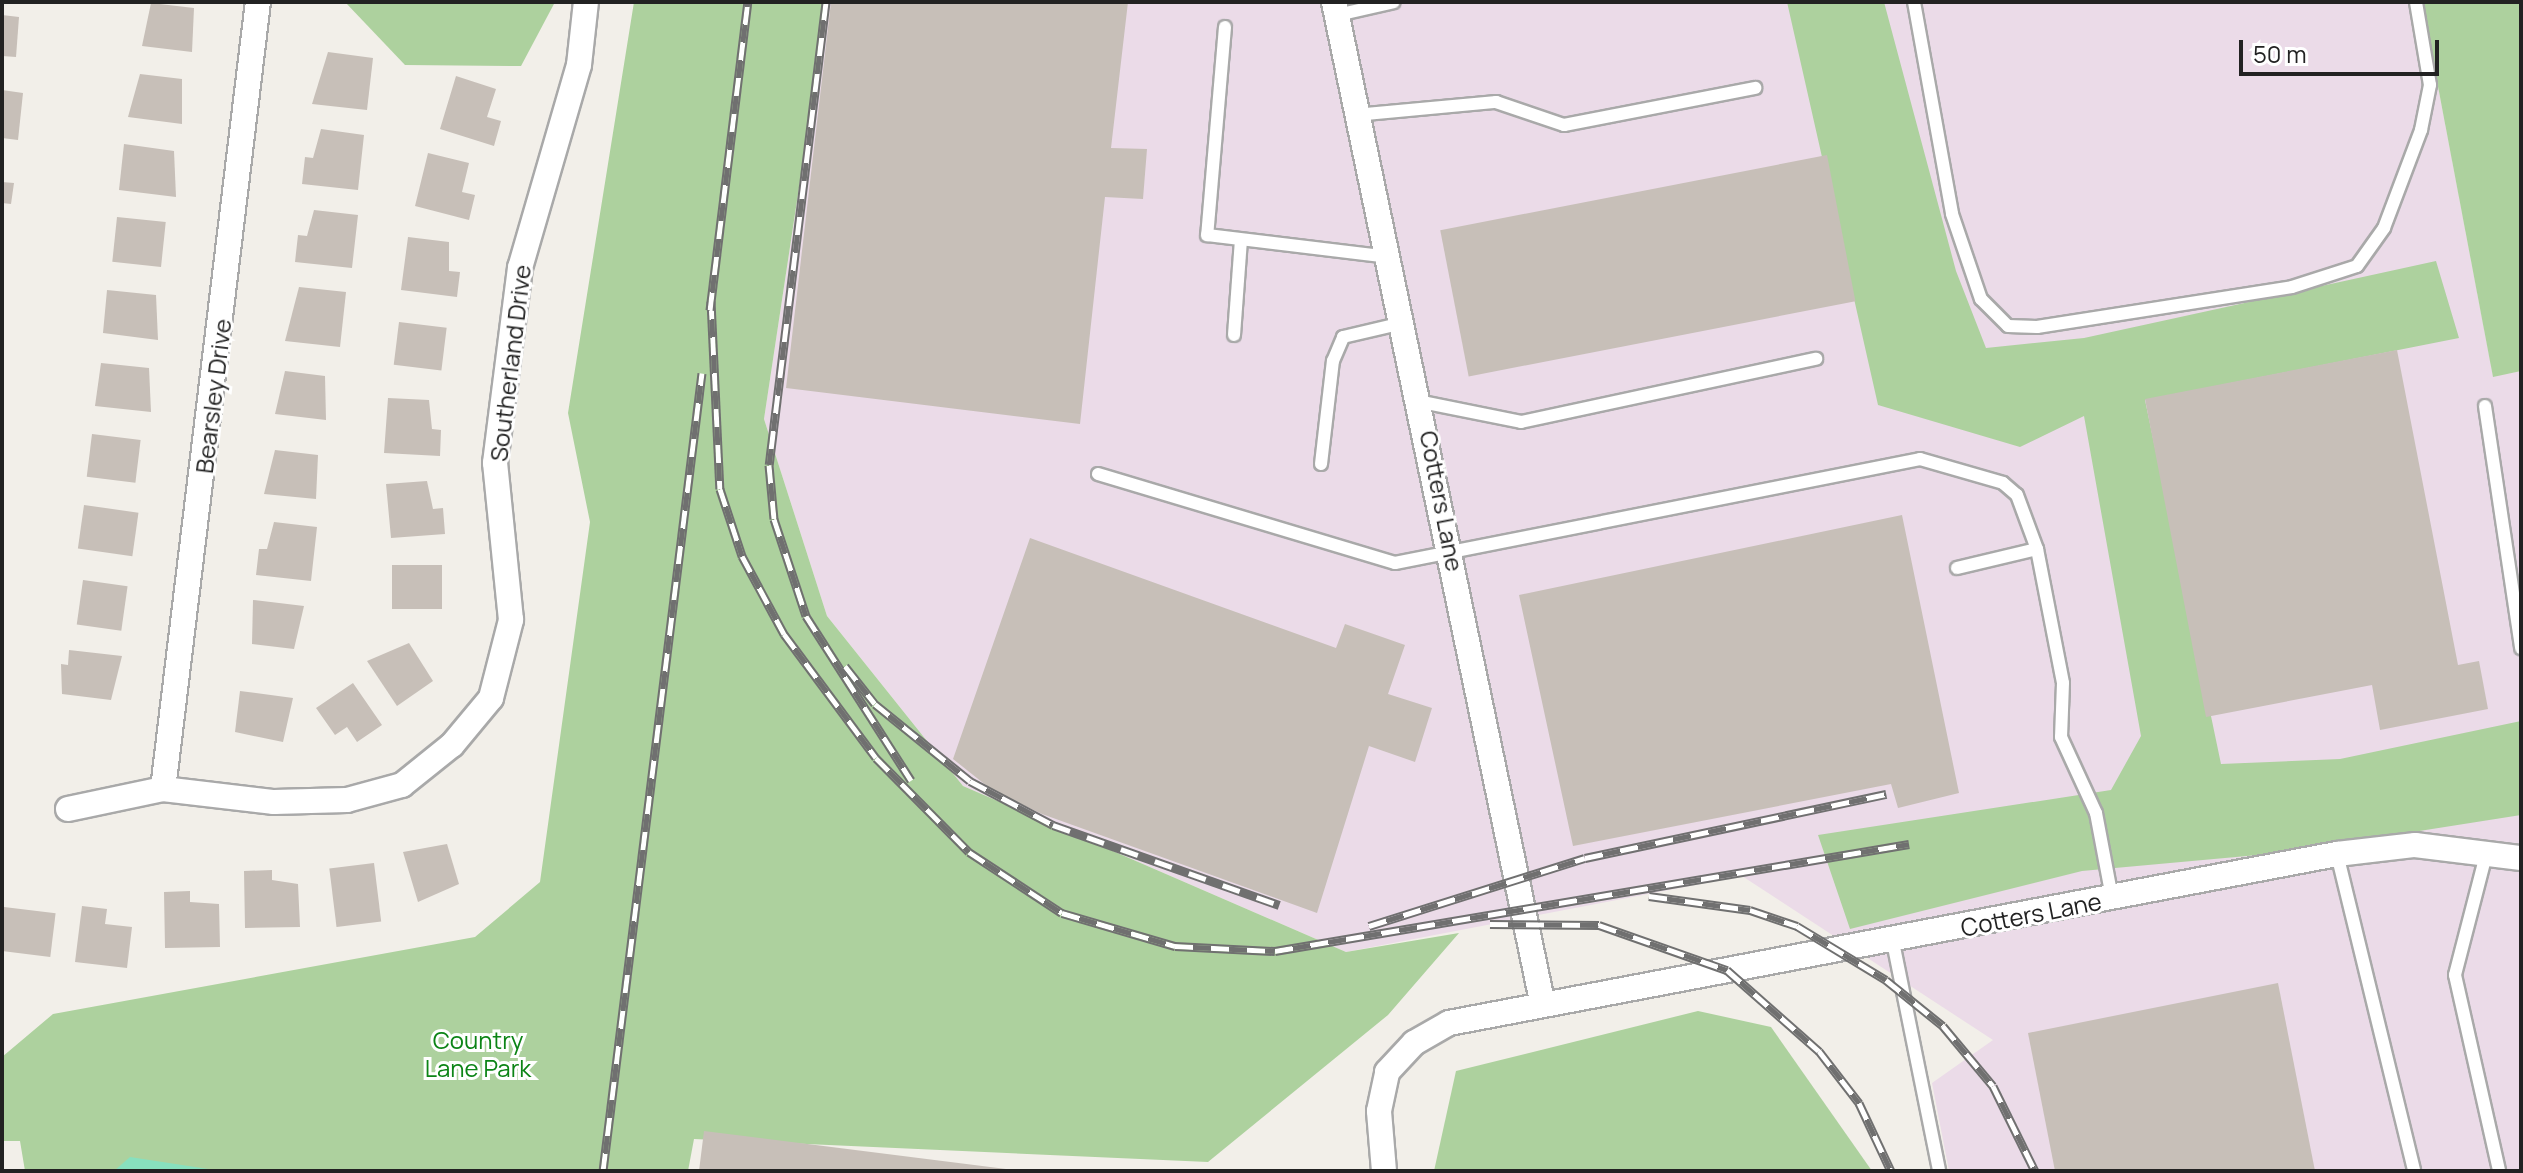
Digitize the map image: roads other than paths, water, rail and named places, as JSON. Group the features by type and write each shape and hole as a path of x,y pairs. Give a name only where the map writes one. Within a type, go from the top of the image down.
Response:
{"street":[{"name":"Bearsley Drive","path":"163,789 258,2"},
{"name":"Southerland Drive","path":"68,809 163,789 274,802 347,800 388,789 452,745 491,698 511,620 495,463 520,268 579,65 586,2"},
{"name":"Cotters Lane","path":"1336,8 1355,115 1393,257 1542,1001"},
{"name":"Cotters Lane","path":"1384,1171 1379,1111 1387,1072 1414,1043 1449,1023 1542,1001 1893,942 2337,854 2415,845 2487,851 2521,858"}],"lane":[{"path":"1336,8 1394,2"},
{"path":"1914,2 1952,214 1981,299 2008,326 2037,327 2292,287 2357,266 2384,228 2421,130 2430,85 2416,2"},
{"path":"1225,27 1207,235 1393,257"},
{"path":"1355,115 1496,102 1564,125 1755,88"},
{"path":"1234,335 1241,240"},
{"path":"1321,464 1333,361 1343,337 1406,322"},
{"path":"1422,402 1521,422 1816,359"},
{"path":"2485,406 2521,648"},
{"path":"1098,474 1374,562 1452,551 1920,459 2003,483 2017,495 2037,549 2063,683 2061,737 2096,813 2112,898"},
{"path":"1957,568 2037,549"},
{"path":"2487,851 2455,975 2499,1171"},
{"path":"2337,854 2414,1171"},
{"path":"1893,942 1939,1171"}],"railway":[{"path":"710,310 748,2"},
{"path":"826,2 769,465 774,519 806,616 911,780"},
{"path":"711,301 720,489 742,556 784,634 876,758 969,852 1062,913 1175,946 1275,951 1909,844"},
{"path":"603,1171 702,373"},
{"path":"845,666 875,704 970,781 1053,825 1279,905"},
{"path":"1369,926 1585,858 1886,794"},
{"path":"1649,896 1750,910 1797,926 1886,980 1943,1026 1993,1086 2035,1171"},
{"path":"1490,924 1599,925 1727,970 1819,1051 1859,1103 1891,1171"}],"park label":[{"name":"Country Lane Park","path":"478,1054"}]}
